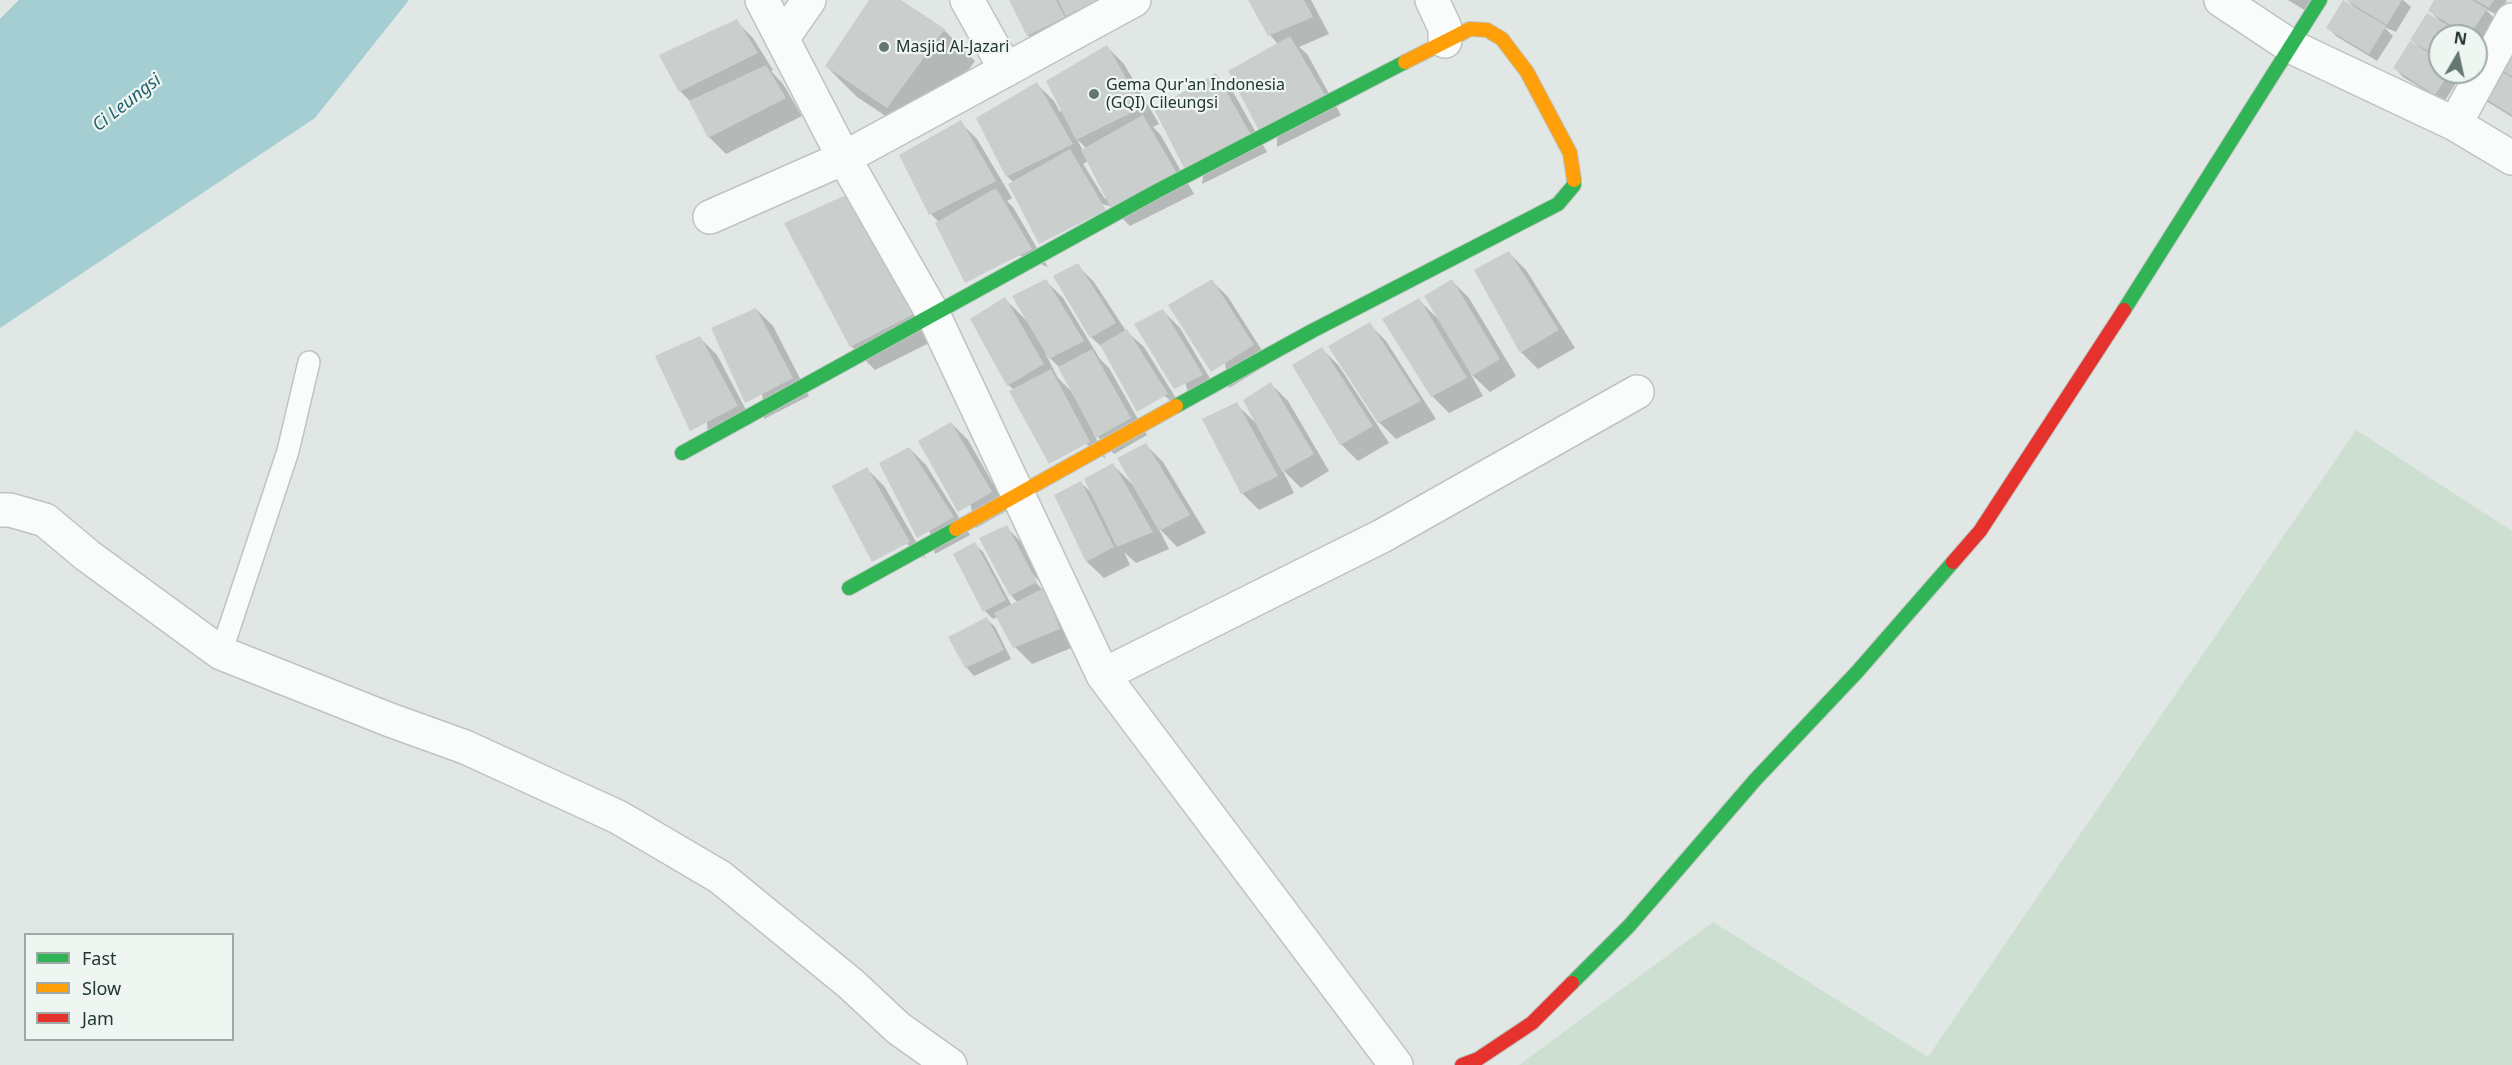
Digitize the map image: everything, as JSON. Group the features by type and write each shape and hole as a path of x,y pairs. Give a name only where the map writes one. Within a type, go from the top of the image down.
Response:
{"street":[{"path":"762,0 844,158 933,314 1016,495 1103,675 1396,1065"},
{"path":"782,39 809,0"},
{"path":"967,0 1006,70"},
{"path":"710,217 844,158 1134,0"},
{"path":"1432,0 1445,28 1445,40"},
{"path":"2221,0 2292,47 2455,124 2512,158"},
{"path":"1462,1065 1478,1059 1532,1023 1629,926 1755,780 1857,672 1980,531 2079,381 2320,0"},
{"path":"2455,124 2512,20"},
{"path":"682,453 1157,191 1445,40 1470,29 1487,30 1502,39 1527,72 1570,153 1574,177 1570,192 1558,204 1312,331 849,588"},
{"path":"1103,675 1382,536 1637,392"},
{"path":"0,510 10,510 45,520 88,556 222,653 390,720 465,747 618,817 720,877 851,984 898,1028 950,1065"}],"lane":[{"path":"222,653 288,451 309,363"}],"green space":[{"path":"2356,430 2512,531 2512,1065 1519,1065 1713,922 1928,1057"}],"water":[{"name":"Ci Leungsi","path":"19,0 409,0 315,118 0,328 0,19"}],"building":[{"name":"Masjid Al-Jazari","path":"869,0 901,0 945,29 887,108 825,66"},
{"path":"1009,0 1056,0 1065,17 1027,36"},
{"path":"1058,0 1098,0 1066,16"},
{"path":"1248,0 1304,0 1313,17 1268,36"},
{"path":"2343,0 2386,26 2369,54 2326,28"},
{"path":"2346,0 2402,0 2387,25"},
{"path":"2434,0 2472,0 2487,9 2477,24 2449,24 2428,11"},
{"path":"2476,0 2494,0 2489,8"},
{"path":"2427,13 2446,24 2428,24 2428,51 2410,40"},
{"path":"737,19 758,53 679,92 659,55"},
{"path":"1290,36 1326,97 1259,131 1228,71"},
{"path":"2512,38 2512,76 2493,65"},
{"path":"2410,41 2428,52 2428,84 2442,84 2435,95 2393,68"},
{"name":"Gema Qur'an Indonesia (GQI) Cileungsi","path":"1107,45 1143,107 1076,140 1046,81"},
{"path":"766,65 786,98 708,138 689,101"},
{"path":"2493,66 2512,78 2512,115 2476,93 2482,84 2488,84 2488,74"},
{"path":"1216,73 1251,135 1184,168 1154,109"},
{"path":"1037,82 1073,144 1006,177 976,118"},
{"path":"1143,115 1179,177 1112,210 1081,150"},
{"path":"961,120 996,181 929,215 899,155"},
{"path":"1070,149 1106,210 1039,244 1008,184"},
{"path":"996,188 1032,249 965,283 935,223"},
{"path":"848,194 916,313 850,347 784,223"},
{"path":"1509,251 1559,330 1520,353 1474,270"},
{"path":"1078,263 1116,323 1090,338 1053,276"},
{"path":"1046,279 1084,341 1049,359 1012,296"},
{"path":"1212,279 1254,345 1211,372 1168,305"},
{"path":"1452,279 1500,359 1472,376 1424,296"},
{"path":"1005,297 1044,364 1007,386 970,319"},
{"path":"1419,298 1467,378 1431,397 1382,319"},
{"path":"756,308 793,378 745,403 711,328"},
{"path":"1163,309 1203,375 1174,389 1134,324"},
{"path":"1370,322 1421,401 1378,423 1328,346"},
{"path":"1127,329 1168,394 1137,412 1100,345"},
{"path":"700,336 738,406 690,431 655,356"},
{"path":"1322,347 1373,426 1340,445 1292,365"},
{"path":"1092,349 1131,418 1096,438 1058,367"},
{"path":"1051,369 1090,442 1049,464 1009,391"},
{"path":"1271,382 1314,454 1282,472 1243,400"},
{"path":"1237,402 1278,476 1241,494 1202,419"},
{"path":"951,422 992,492 958,512 918,441"},
{"path":"1146,443 1190,515 1159,531 1117,458"},
{"path":"909,447 954,517 917,538 879,463"},
{"path":"1113,463 1153,532 1117,547 1084,479"},
{"path":"867,467 910,542 872,562 832,486"},
{"path":"1081,481 1114,547 1086,562 1054,495"},
{"path":"1007,525 1037,582 1010,596 979,538"},
{"path":"975,542 1006,600 983,612 953,554"},
{"path":"1044,588 1060,629 1013,648 994,613"},
{"path":"987,617 1004,650 965,668 948,637"}],"traffic: fast":[{"path":"2124,310 2320,0"},
{"path":"682,453 1157,191 1405,62"},
{"path":"1176,406 1312,331 1558,204 1574,185 1574,180"},
{"path":"849,588 956,529"},
{"path":"1572,983 1629,926 1755,780 1857,672 1953,562"}],"traffic: slow":[{"path":"1405,62 1470,29 1487,30 1502,39 1527,72 1570,153 1574,180"},
{"path":"956,529 1176,406"}],"traffic: jam":[{"path":"1953,562 1980,531 2124,310"},
{"path":"1462,1065 1478,1059 1532,1023 1572,983"}],"place":[{"name":"Masjid Al-Jazari","path":"884,47"},
{"name":"Gema Qur'an Indonesia (GQI) Cileungsi","path":"1094,94"}]}
